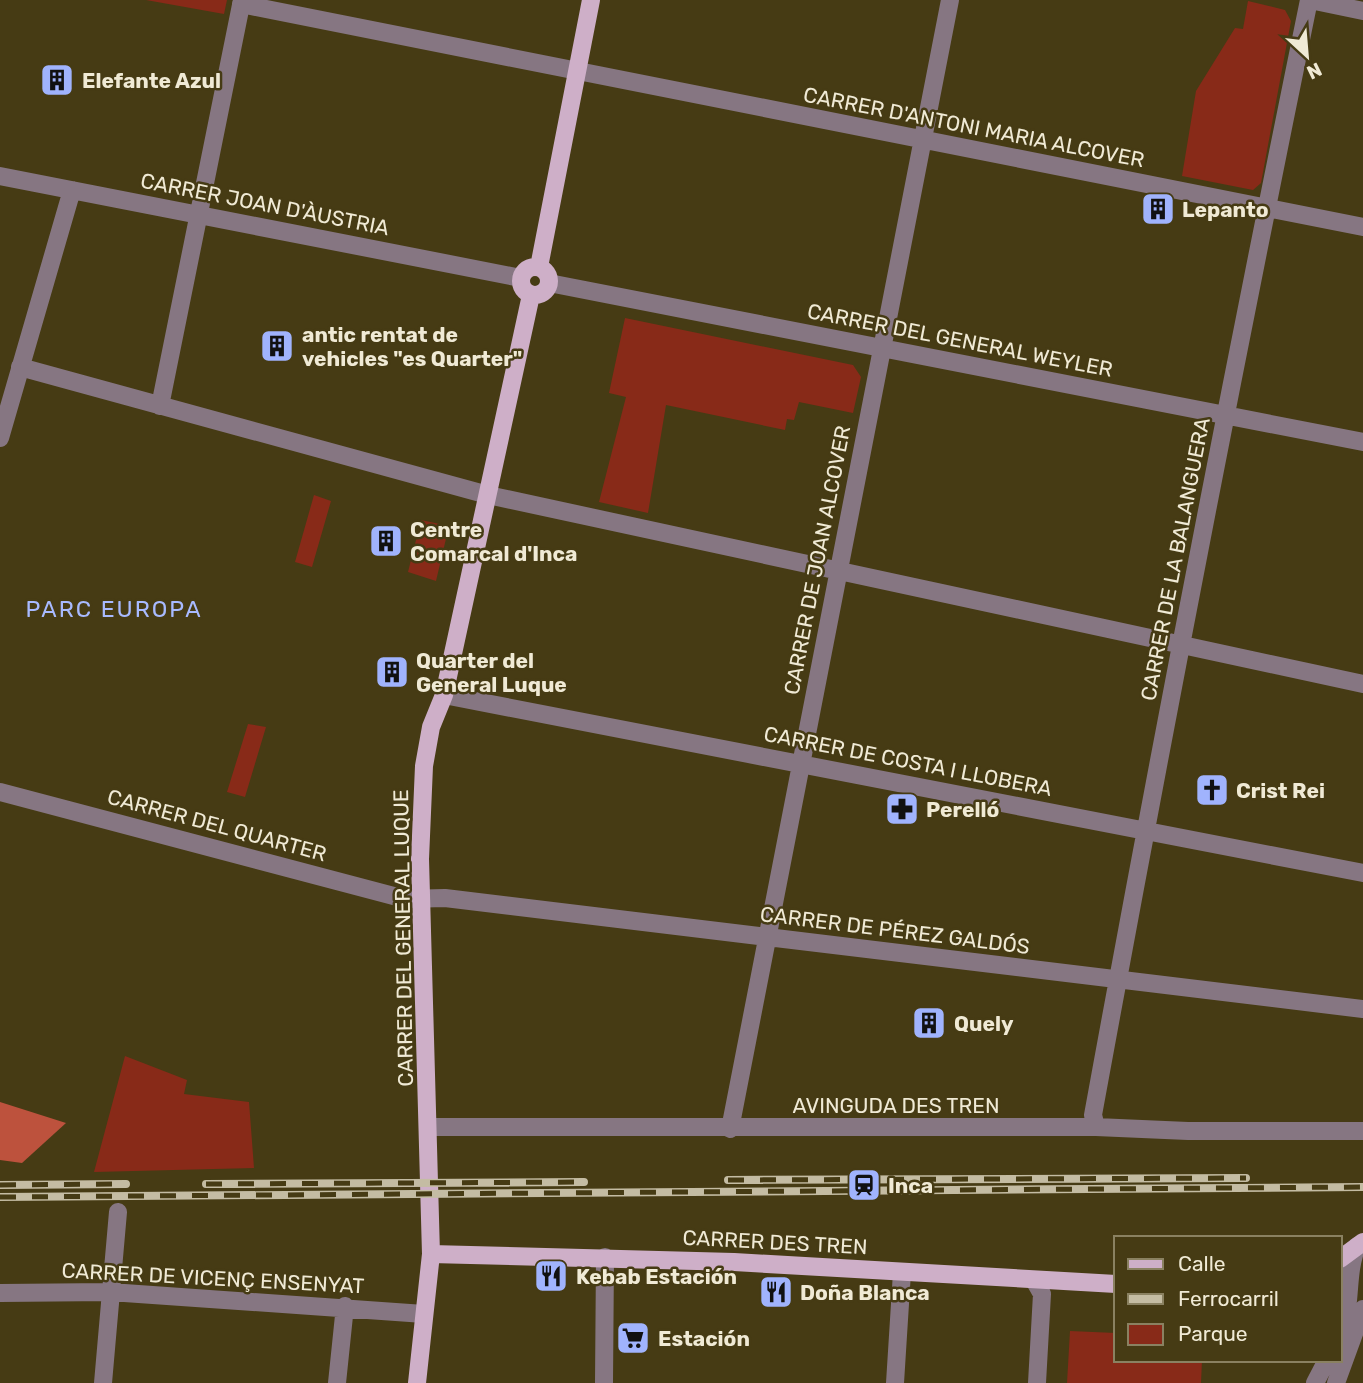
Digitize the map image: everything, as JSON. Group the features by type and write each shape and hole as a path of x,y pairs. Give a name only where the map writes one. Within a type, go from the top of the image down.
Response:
{"main road":[{"path":"538,267 591,0"},
{"path":"538,267 547,273 549,283 543,293 531,295 523,288 521,278 528,269 538,267"},
{"name":"CARRER DEL GENERAL LUQUE","path":"417,1383 431,1254 422,898 424,766 431,727 444,695 531,295"},
{"path":"1342,1258 1360,1244"},
{"name":"CARRER DES TREN","path":"431,1254 605,1257 1114,1284"}],"street":[{"name":"CARRER DE JOAN ALCOVER","path":"730,1129 950,0"},
{"path":"1310,0 1363,11"},
{"name":"CARRER DE LA BALANGUERA","path":"1096,1127 1093,1115 1225,414 1310,0"},
{"name":"CARRER D'ANTONI MARIA ALCOVER","path":"241,2 577,72 1363,227"},
{"path":"160,406 241,2"},
{"name":"CARRER JOAN D'ÀUSTRIA","path":"0,176 521,278"},
{"path":"0,438 72,190"},
{"name":"CARRER DEL GENERAL WEYLER","path":"549,283 1363,442"},
{"path":"20,367 488,495 838,573 1182,642 1363,684"},
{"name":"CARRER DE COSTA I LLOBERA","path":"444,695 801,762 1363,873"},
{"name":"CARRER DEL QUARTER","path":"0,792 404,899 422,898"},
{"name":"CARRER DE PÉREZ GALDÓS","path":"422,898 1363,1009"},
{"name":"AVINGUDA DES TREN","path":"429,1127 1096,1127 1188,1131 1363,1131"},
{"path":"103,1383 118,1212"},
{"path":"1342,1328 1349,1303 1350,1263 1360,1244"},
{"path":"604,1383 605,1257"},
{"path":"895,1383 902,1272"},
{"path":"1034,1280 1042,1294 1037,1383"},
{"name":"CARRER DE VICENÇ ENSENYAT","path":"0,1293 110,1292 345,1306 424,1314"},
{"path":"337,1383 345,1306"},
{"path":"1336,1383 1363,1309"},
{"path":"1349,1383 1363,1339"},
{"path":"1315,1383 1326,1362"}],"green space":[{"path":"146,0 227,0 224,14"},
{"path":"1248,1 1285,10 1291,21 1261,183 1253,190 1182,176 1196,91 1235,28 1243,29"},
{"path":"625,318 853,365 861,377 853,413 799,402 794,420 787,419 785,430 666,405 648,513 599,502 626,397 609,393"},
{"path":"314,495 331,501 312,567 295,562"},
{"path":"421,520 449,526 436,581 408,572"},
{"path":"248,724 266,727 245,797 227,792"},
{"path":"125,1056 187,1080 184,1094 249,1102 254,1168 94,1172"},
{"path":"1070,1331 1114,1333 1114,1362 1202,1362 1201,1383 1067,1383"}],"shaded area":[{"path":"0,1102 66,1123 22,1163 0,1160"}],"railway":[{"path":"728,1180 1246,1178"},
{"path":"206,1184 584,1182"},
{"path":"0,1185 126,1184"},
{"path":"0,1197 1363,1187"}],"place":[{"name":"Elefante Azul","path":"57,80"},
{"name":"Lepanto","path":"1158,209"},
{"name":"antic rentat de vehicles \"es Quarter\"","path":"277,346"},
{"name":"Centre Comarcal d'Inca","path":"386,541"},
{"name":"Quarter del General Luque","path":"392,672"},
{"name":"Crist Rei","path":"1212,790"},
{"name":"Perelló","path":"902,809"},
{"name":"Quely","path":"929,1023"},
{"name":"Inca","path":"864,1185"},
{"name":"Kebab Estación","path":"551,1276"},
{"name":"Doña Blanca","path":"776,1292"},
{"name":"Estación","path":"633,1338"}],"district":[{"name":"PARC EUROPA","path":"114,609"}]}
